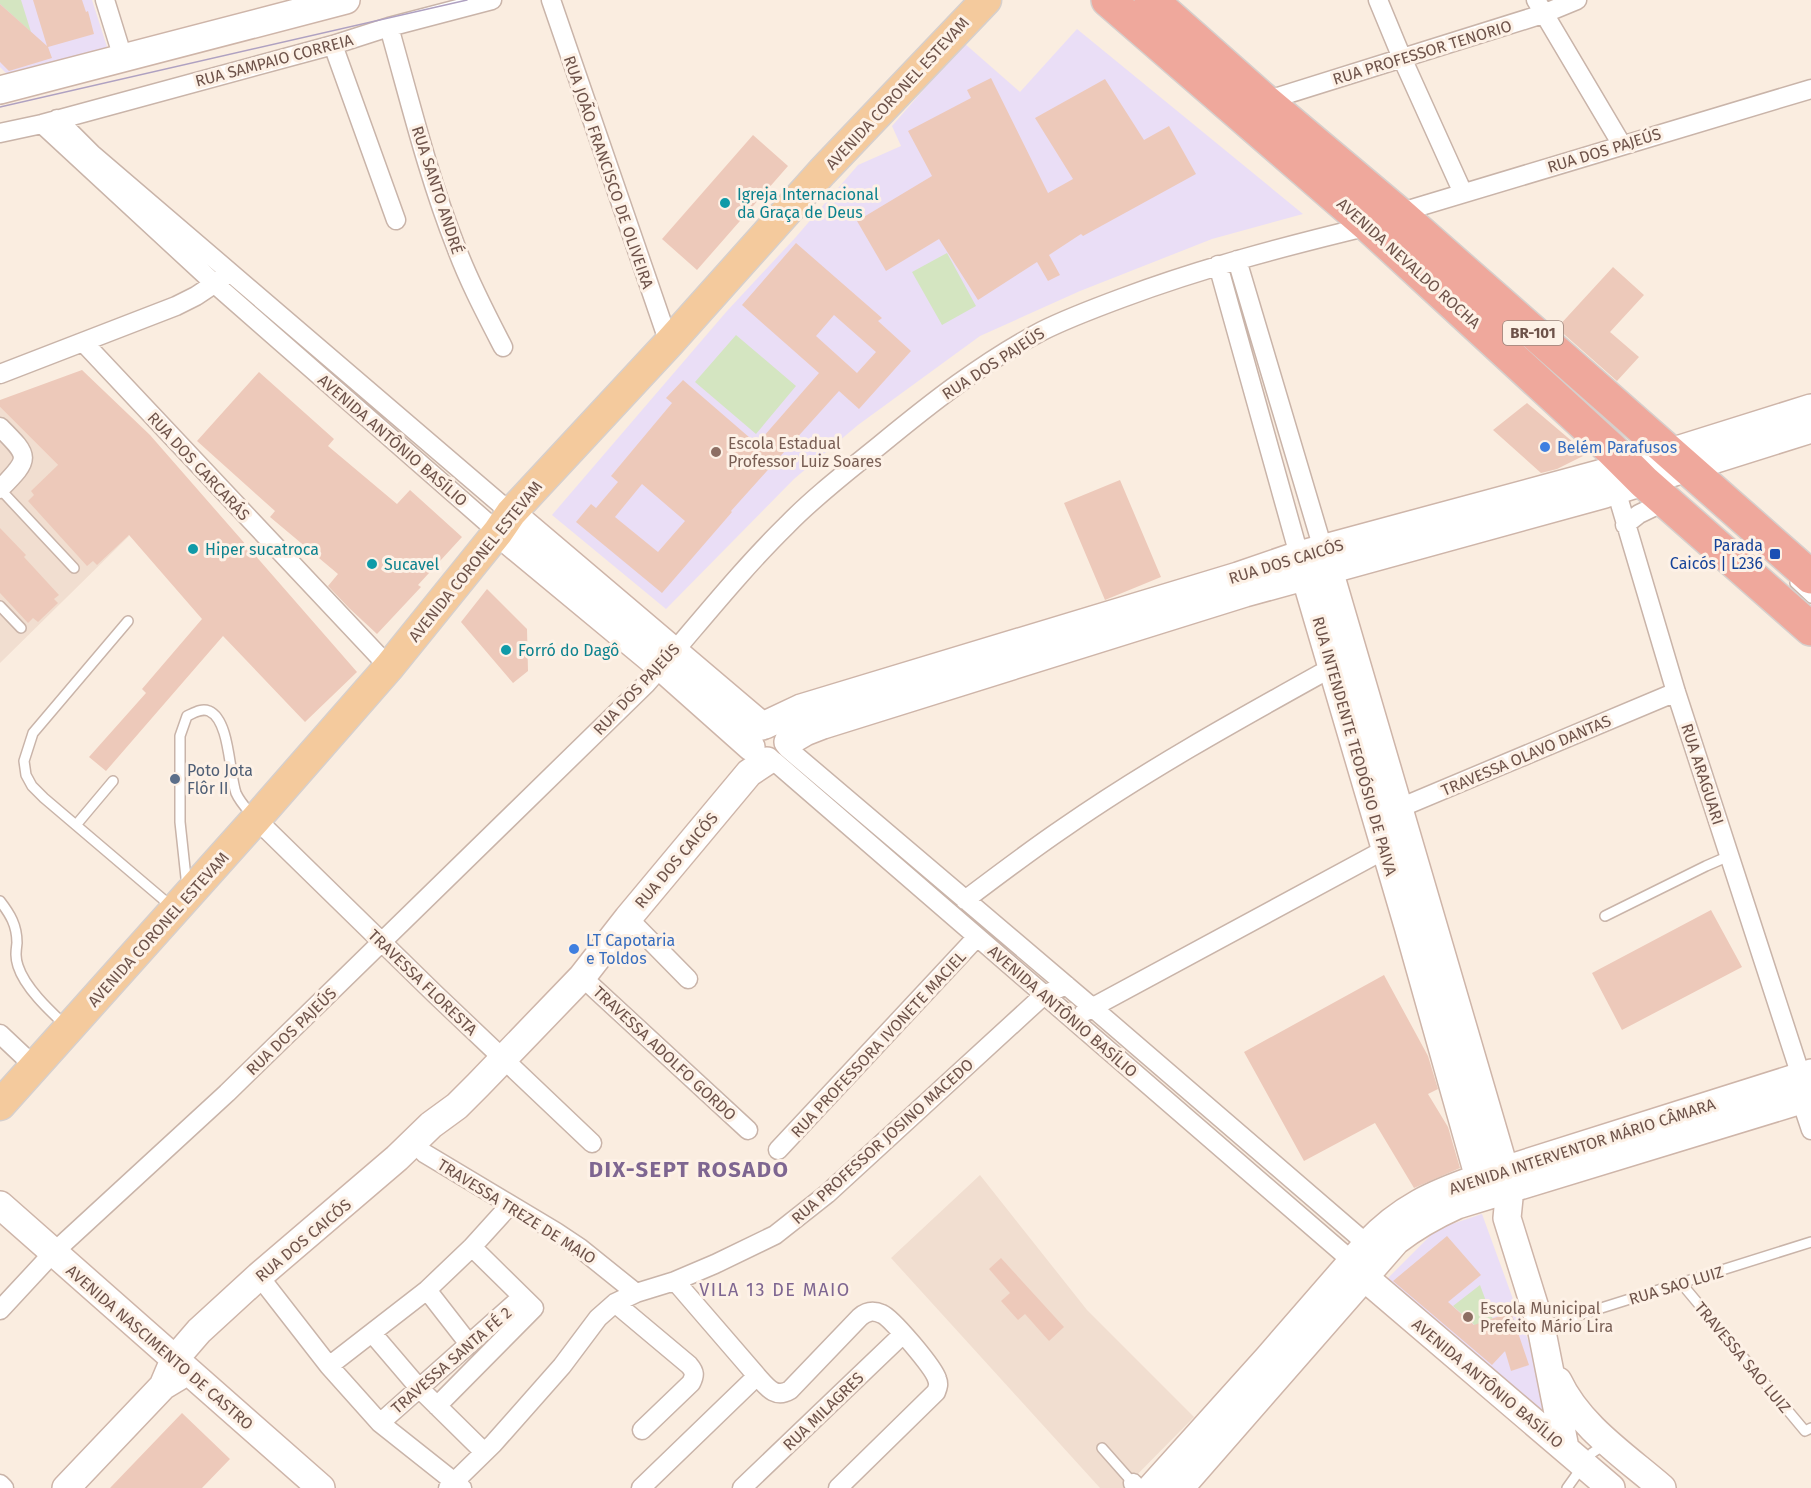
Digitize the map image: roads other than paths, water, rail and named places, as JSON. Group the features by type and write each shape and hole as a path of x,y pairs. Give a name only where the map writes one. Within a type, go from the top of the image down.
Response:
{"highway":[{"name":"AVENIDA NEVALDO ROCHA","path":"1108,0 1384,220"},
{"name":"AVENIDA NEVALDO ROCHA","path":"1151,0 1265,100 1384,220 1811,629"},
{"name":"AVENIDA NEVALDO ROCHA","path":"1651,477 1798,575"}],"main road":[{"name":"AVENIDA CORONEL ESTEVAM","path":"0,1105 389,667 505,523 822,172 986,0"}],"street":[{"path":"105,0 123,58"},
{"path":"4,83 123,58 346,0"},
{"name":"RUA SAMPAIO CORREIA","path":"0,133 49,122 492,0"},
{"name":"RUA JOÃO FRANCISCO DE OLIVEIRA","path":"550,0 669,344"},
{"path":"1378,0 1463,193"},
{"name":"RUA PROFESSOR TENORIO","path":"1265,100 1402,58 1539,7 1577,0"},
{"path":"1539,7 1622,145"},
{"name":"RUA SANTO ANDRÉ","path":"389,27 432,179 456,248 479,301 503,347"},
{"path":"333,45 396,220"},
{"name":"RUA DOS PAJEÚS","path":"0,1310 53,1253 227,1093 646,684 702,617 787,524 856,464 966,377 1018,344 1076,315 1146,289 1218,265 1384,220 1463,193 1811,88"},
{"name":"AVENIDA ANTÔNIO BASÍLIO","path":"49,122 92,154 230,272 505,523"},
{"name":"AVENIDA ANTÔNIO BASÍLIO","path":"49,122 215,284 667,659 977,937 1361,1261"},
{"name":"RUA INTENDENTE TEODÓSIO DE PAIVA","path":"1237,260 1314,563 1495,1183 1541,1327 1575,1457"},
{"name":"RUA INTENDENTE TEODÓSIO DE PAIVA","path":"1218,265 1314,563"},
{"path":"0,374 176,306 215,284 230,272"},
{"name":"RUA DOS CARCARÁS","path":"84,343 389,667"},
{"name":"RUA DOS CAICÓS","path":"1651,477 1811,408"},
{"path":"0,427 23,454 23,460 17,472 0,489"},
{"name":"RUA DOS CAICÓS","path":"66,1488 181,1365 213,1341 265,1284 358,1193 431,1125 457,1106 582,977 766,748 823,725 1241,584 1314,563 1651,477 1811,429"},
{"path":"1625,525 1639,514 1651,477"},
{"name":"RUA ARAGUARI","path":"1651,477 1625,525 1676,692 1806,1087 1811,1130"},
{"path":"965,900 1065,827 1139,779 1218,731 1343,664"},
{"name":"TRAVESSA OLAVO DANTAS","path":"1387,813 1676,692"},
{"name":"AVENIDA ANTÔNIO BASÍLIO","path":"766,748 965,900 1093,1008 1361,1261 1611,1488"},
{"name":"TRAVESSA FLORESTA","path":"256,819 592,1143"},
{"path":"1071,1018 1396,843"},
{"path":"628,918 688,979"},
{"name":"RUA PROFESSORA IVONETE MACIEL","path":"778,1150 977,937"},
{"name":"TRAVESSA ADOLFO GORDO","path":"582,977 748,1130"},
{"name":"RUA PROFESSOR JOSINO MACEDO","path":"455,1486 562,1366 598,1318 615,1303 636,1293 675,1281 749,1249 774,1235 827,1194 1044,995 1066,985"},
{"path":"0,1034 34,1066"},
{"name":"AVENIDA INTERVENTOR MÁRIO CÂMARA","path":"1140,1486 1361,1261 1432,1217 1495,1183 1806,1087"},
{"name":"RUA DOS CAICÓS","path":"265,1284 424,1153 441,1132 457,1106"},
{"name":"TRAVESSA TREZE DE MAIO","path":"424,1153 580,1248 636,1293"},
{"name":"AVENIDA NASCIMENTO DE CASTRO","path":"0,1205 321,1488"},
{"path":"329,1366 427,1290 472,1247 510,1205"},
{"path":"437,1406 534,1308 472,1247"},
{"name":"AVENIDA INTERVENTOR MÁRIO CÂMARA","path":"1180,1488 1361,1261"},
{"path":"675,1281 757,1377 776,1394 786,1393 860,1317 872,1311 886,1317 903,1334 935,1374 938,1381 936,1392 838,1488"},
{"path":"265,1284 329,1366 380,1423 455,1486"},
{"path":"427,1290 469,1344"},
{"name":"TRAVESSA SANTA FÉ 2","path":"380,1423 522,1297"},
{"path":"615,1303 694,1370 695,1375 691,1383 642,1430"},
{"path":"372,1333 419,1388 484,1452"},
{"name":"RUA MILAGRES","path":"742,1488 903,1334"},
{"name":"AVENIDA ANTÔNIO BASÍLIO","path":"1549,1364 1571,1405 1584,1420 1662,1488"},
{"path":"641,1488 757,1377"},
{"path":"0,1484 4,1488"}],"lane":[{"path":"0,489 74,568"},
{"path":"1798,575 1811,598"},
{"path":"0,606 21,628"},
{"path":"128,621 33,733 24,762 26,775 32,786 76,825 181,903"},
{"path":"181,903 180,736 187,716 198,711 208,711 218,718 224,735 236,792 243,805 256,819"},
{"path":"76,825 113,781"},
{"path":"1605,916 1730,856"},
{"path":"0,901 12,916 16,927 15,954 18,968 39,1000 68,1028"},
{"name":"RUA SAO LUIZ","path":"1541,1327 1811,1242"},
{"name":"TRAVESSA SAO LUIZ","path":"1682,1283 1808,1430"},
{"path":"1567,1488 1575,1457 1611,1443"},
{"path":"1102,1448 1140,1486"}],"tram line":[{"path":"0,107 467,0"}],"place":[{"name":"Igreja Internacional da Graça de Deus","path":"725,203"},
{"name":"Belém Parafusos","path":"1545,447"},
{"name":"Escola Estadual Professor Luiz Soares","path":"716,452"},
{"name":"Hiper sucatroca","path":"193,549"},
{"name":"Parada Caicós | L236","path":"1775,554"},
{"name":"Sucavel","path":"372,564"},
{"name":"Forró do Dagô","path":"506,650"},
{"name":"Poto Jota Flôr II","path":"175,779"},
{"name":"LT Capotaria e Toldos","path":"574,949"},
{"name":"Escola Municipal Prefeito Mário Lira","path":"1468,1317"}],"district":[{"name":"DIX-SEPT ROSADO","path":"689,1169"},
{"name":"VILA 13 DE MAIO","path":"775,1290"}]}
